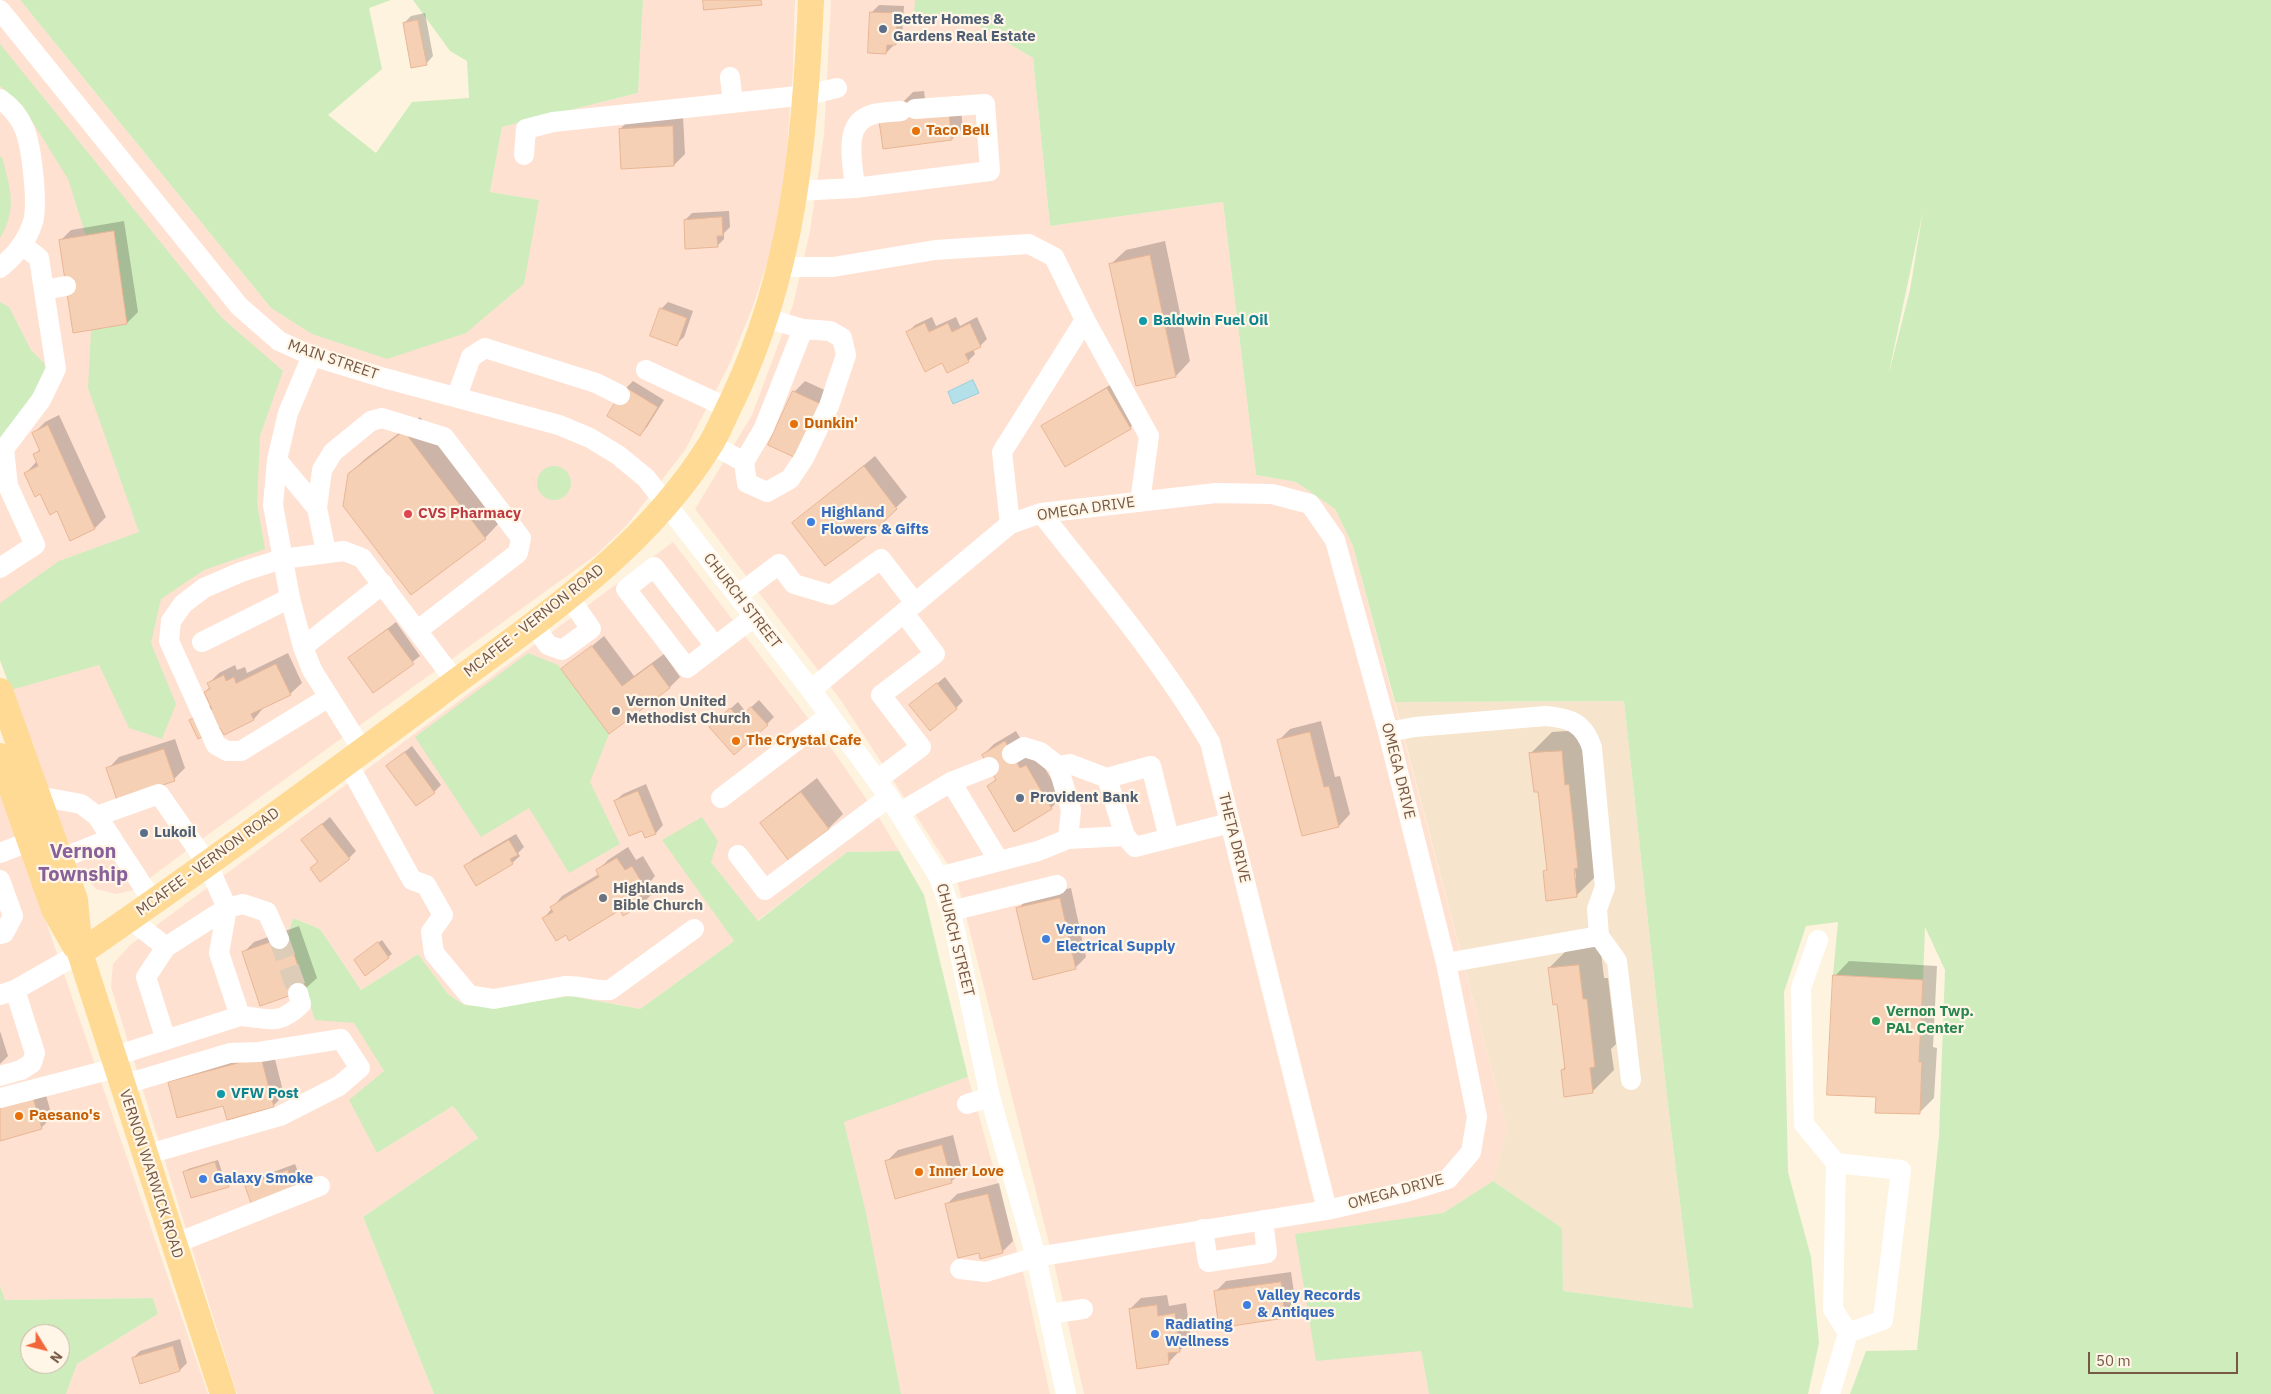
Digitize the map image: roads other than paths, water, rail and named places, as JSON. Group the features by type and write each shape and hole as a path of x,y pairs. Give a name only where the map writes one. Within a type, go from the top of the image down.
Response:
{"main road":[{"name":"MCAFEE - VERNON ROAD","path":"80,953 154,903 355,757 569,597 630,543 667,504 711,444 744,375 766,318 781,267 796,191 807,95 811,0"},
{"path":"0,691 17,795 60,859 75,900 80,953"},
{"path":"0,756 17,795 54,908 80,953"},
{"name":"VERNON WARWICK ROAD","path":"80,953 116,1070 223,1394"}],"street":[{"name":"MAIN STREET","path":"0,10 239,306 279,341 312,356 384,378 457,396 559,425 590,438 618,456 646,478 667,504"},
{"path":"730,78 733,103"},
{"path":"524,155 526,130 553,122 589,124 698,116 733,103 807,95 837,88"},
{"path":"0,99 11,107 24,128 34,173 33,221 22,245 0,268"},
{"path":"796,191 855,188 990,171 985,104 873,114 857,122 851,136 855,188"},
{"path":"781,267 833,267 935,250 1029,244 1054,257 1085,320 1149,436 1140,502"},
{"path":"0,568 34,545 4,488 4,449 42,400 56,369 39,258 22,245"},
{"path":"44,290 66,286"},
{"path":"766,318 803,329 830,331 842,338 846,355 829,406 804,458 790,479 767,492 747,483 744,462 764,428 803,329"},
{"path":"1010,524 1002,452 1085,320"},
{"path":"457,396 471,357 485,348 596,383 620,395"},
{"path":"312,356 288,413 277,460 274,505 282,559 303,647 312,670 329,697 412,880 426,885 443,915 431,932 434,953 469,995 494,999 575,985 601,991 610,990 694,929"},
{"path":"646,370 728,408"},
{"path":"326,552 317,508 322,470 333,452 370,421 382,418 444,437 521,538 518,553 418,630"},
{"path":"711,444 744,462"},
{"path":"277,460 317,508"},
{"name":"OMEGA DRIVE","path":"811,690 1010,524 1041,513 1216,493 1272,494 1310,504 1335,540 1388,732 1446,963 1477,1117 1471,1152 1448,1179 1406,1192 1326,1210 1036,1257 986,1272 960,1269"},
{"name":"CHURCH STREET","path":"667,504 830,715 894,805 940,877 951,911 990,1097 1036,1257 1066,1394"},
{"name":"THETA DRIVE","path":"1041,513 1159,662 1187,702 1210,742 1326,1210"},
{"path":"329,697 241,751 227,752 216,745 169,641 171,621 183,604 204,588 241,572 282,559 344,551 362,558 456,682"},
{"path":"738,595 780,564 794,584 831,596 881,559 935,654 881,695 921,748 877,780"},
{"path":"715,646 654,568 626,589 687,668 754,616"},
{"path":"303,647 383,584"},
{"path":"533,624 548,645 562,650 591,629 569,597"},
{"path":"202,642 290,598"},
{"path":"721,798 830,715"},
{"path":"1388,732 1415,727 1546,716 1567,718 1587,733 1592,748 1605,887 1597,909 1599,936 1617,961 1631,1080"},
{"path":"1012,754 1024,747 1040,752 1058,766 1071,810 1068,839"},
{"path":"1058,766 1070,764 1107,778 1151,766 1169,838"},
{"path":"738,855 765,890 894,805 989,767"},
{"path":"1107,778 1125,836 1135,847 1230,823"},
{"path":"951,782 1000,861"},
{"path":"97,816 159,794 207,863 227,908 219,953 240,1016"},
{"path":"17,795 81,804 97,816 154,903"},
{"path":"940,877 1038,851 1068,839 1125,836"},
{"path":"60,859 112,838"},
{"path":"0,853 31,841"},
{"path":"0,880 13,916 4,932 0,934"},
{"path":"951,911 1057,885"},
{"path":"166,1040 146,977 166,947 227,908 243,904 267,912 279,939"},
{"path":"130,919 166,947"},
{"path":"1446,963 1599,936"},
{"path":"1818,940 1801,988 1804,1124 1836,1163 1833,1309 1848,1333 1830,1394"},
{"path":"0,1076 21,1070 32,1063 35,1053 7,992 80,953"},
{"path":"116,1070 166,1040 240,1016 259,1017 271,1021 290,1015 301,1004 298,993"},
{"path":"0,1098 116,1070 230,1053 259,1052 341,1038 360,1068 339,1086 280,1116 145,1155"},
{"path":"967,1104 990,1097"},
{"path":"1836,1163 1901,1170 1883,1320 1848,1333"},
{"path":"174,1244 320,1186"},
{"path":"1203,1229 1208,1262 1267,1254 1263,1220"},
{"path":"1049,1314 1082,1309"}],"water":[{"path":"973,380 979,393 953,404 948,392"}],"tunnel":[{"path":"279,939 298,993"}],"place":[{"name":"Better Homes & Gardens Real Estate","path":"883,29"},
{"name":"Taco Bell","path":"916,131"},
{"name":"Baldwin Fuel Oil","path":"1143,321"},
{"name":"Dunkin'","path":"794,424"},
{"name":"CVS Pharmacy","path":"408,514"},
{"name":"Highland Flowers & Gifts","path":"811,522"},
{"name":"Vernon United Methodist Church","path":"616,711"},
{"name":"The Crystal Cafe","path":"736,741"},
{"name":"Provident Bank","path":"1020,798"},
{"name":"Lukoil","path":"144,833"},
{"name":"Highlands Bible Church","path":"603,898"},
{"name":"Vernon Electrical Supply","path":"1046,939"},
{"name":"Vernon Twp. PAL Center","path":"1876,1021"},
{"name":"VFW Post","path":"221,1094"},
{"name":"Paesano's","path":"19,1116"},
{"name":"Inner Love","path":"919,1172"},
{"name":"Galaxy Smoke","path":"203,1179"},
{"name":"Valley Records & Antiques","path":"1247,1305"},
{"name":"Radiating Wellness","path":"1155,1334"}],"district":[{"name":"Vernon Township","path":"83,864"}]}
